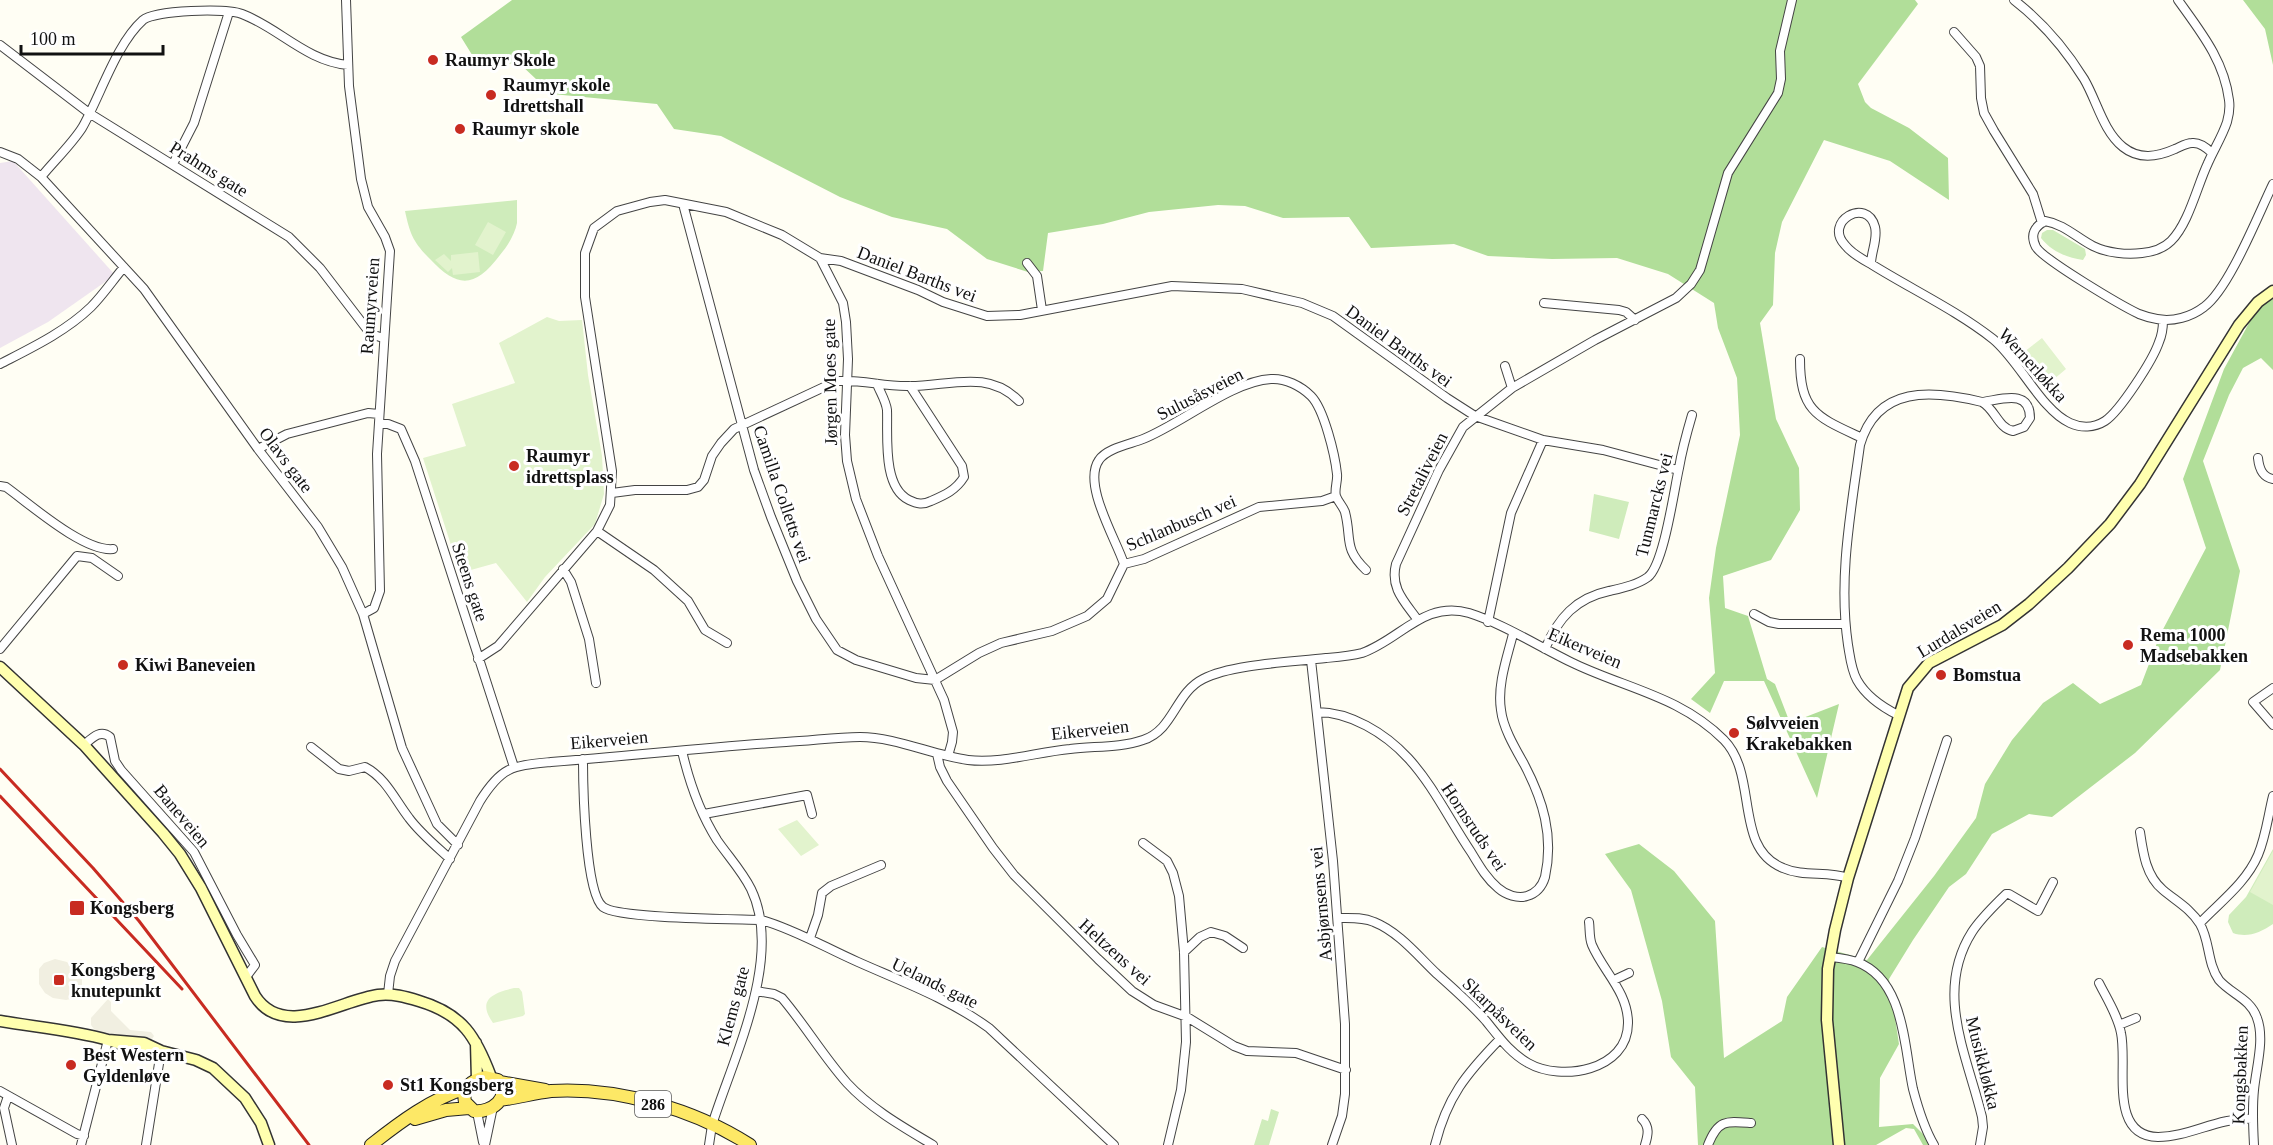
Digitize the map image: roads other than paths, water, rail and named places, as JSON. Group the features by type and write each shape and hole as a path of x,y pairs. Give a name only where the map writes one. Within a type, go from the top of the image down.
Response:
{"main road":[{"name":"Lurdalsveien","path":"1839,1145 1827,1020 1826,984 1830,957 1848,878 1908,688 1925,666 1937,657 1988,632 2017,614 2068,568 2110,524 2140,484 2239,325 2258,302 2273,291"},
{"name":"Baneveien","path":"0,667 84,745 180,854 201,888 260,1002 274,1014 285,1017 309,1014 388,994"},
{"path":"388,994 416,1000 443,1010 463,1023 503,1091 497,1104"},
{"path":"0,1021 108,1040 126,1048 161,1051 205,1064 231,1083 252,1107 269,1145"},
{"path":"476,1043 477,1080"},
{"name":"286","path":"371,1145 412,1115 466,1088 477,1080 495,1080 549,1091 588,1092 624,1097 712,1125 750,1145"},
{"path":"466,1088 464,1098 473,1110"},
{"name":"286","path":"400,1124 446,1110 485,1111 497,1104 549,1091"}],"street":[{"name":"Raumyrveien","path":"346,0 348,65 363,187 368,207 390,251 377,454 380,591 374,608 363,614"},
{"name":"Stretaliveien","path":"1417,620 1394,584 1396,564 1451,445 1463,427 1512,387 1595,339 1676,298 1691,284 1700,270 1728,173 1778,93 1781,79 1780,51 1792,0"},
{"path":"2014,0 2041,24 2070,59 2084,80 2111,134 2121,146 2147,157 2192,143 2201,145 2212,153"},
{"path":"2178,0 2214,52 2230,103 2228,119 2180,230 2170,242 2156,250 2143,253 2109,251 2094,247 2058,224 2045,221 2037,226 2033,238 2036,247 2043,255 2140,315 2163,320 2181,318 2207,305 2218,293 2273,184"},
{"path":"41,177 81,129 128,40 143,20 152,15 169,12 239,12 325,61 348,65"},
{"path":"173,164 194,123 229,12"},
{"path":"1954,32 1976,57 1980,66 1984,113 2033,194 2042,223"},
{"name":"Prahms gate","path":"0,45 89,113 289,237 320,268 366,328 374,335 383,338"},
{"name":"Olavs gate","path":"1,154 18,159 41,177 124,267 158,308 258,449 318,527 342,567 363,614 402,748 437,824 458,845"},
{"path":"478,659 498,646 597,531 606,517 612,493 612,471 585,297 585,253 594,228 616,211 650,202 665,201 726,212 752,221 820,258"},
{"name":"Camilla Colletts vei","path":"683,204 754,470 796,580 831,644 845,656 916,678 935,680"},
{"name":"Wernerløkka","path":"1872,264 1875,225 1871,217 1865,213 1856,212 1848,215 1842,219 1840,226 1840,238 1848,249 1872,264 1972,324 1994,340 2048,405 2064,420 2077,426 2096,425 2112,415 2156,349 2161,337 2163,320"},
{"name":"Daniel Barths vei","path":"820,258 841,261 918,290 943,302 987,316 1020,315 1172,286 1242,289 1302,303 1333,316 1475,416 1543,440 1603,450 1678,470"},
{"name":"Jørgen Moes gate","path":"820,258 843,303 846,322 848,380 845,435 847,460 856,499 878,556 944,700 953,732 948,756"},
{"path":"1027,262 1037,276 1042,310"},
{"path":"0,364 41,343 74,321 92,306 124,267"},
{"path":"1544,303 1619,310 1626,312 1635,320"},
{"path":"1800,358 1802,390 1812,410 1839,428 1862,438"},
{"path":"1505,366 1512,387"},
{"name":"Sulusåsveien","path":"1124,564 1118,544 1102,514 1097,497 1095,471 1098,460 1107,453 1154,434 1245,384 1271,379 1292,382 1312,396 1324,424 1337,472 1336,496 1345,512 1352,554 1366,570"},
{"path":"612,493 635,490 687,490 698,487 704,480 712,456 734,429 824,385 848,380 910,386 987,382 1000,386 1019,401"},
{"path":"877,384 886,406 889,466 896,486 906,499 917,504 927,503 951,492 964,477 962,466 910,386"},
{"path":"1898,715 1881,706 1858,682 1852,664 1845,624 1844,598 1848,527 1862,438 1878,412 1900,397 1932,395 1982,402 2016,397 2025,402 2029,408 2030,418 2028,423 2018,430 2008,430 1989,406 1982,402"},
{"path":"258,449 297,431 368,413 379,414"},
{"name":"Tunmarcks vei","path":"1545,649 1563,616 1573,606 1585,598 1621,589 1649,576 1657,564 1692,415"},
{"name":"Steens gate","path":"379,424 400,429 416,461 514,767"},
{"path":"1488,622 1510,513 1543,440"},
{"path":"2258,458 2261,471 2273,479"},
{"path":"0,486 6,487 75,537 103,550 113,549"},
{"name":"Schlanbusch vei","path":"935,680 1001,643 1052,631 1087,616 1107,599 1124,564 1144,559 1259,507 1322,501 1336,496"},
{"path":"597,531 654,570 688,601 705,630 727,643"},
{"path":"0,649 77,556 92,558 118,576"},
{"path":"563,569 571,582 589,639 596,683"},
{"name":"Eikerveien","path":"514,767 583,759 862,737 971,760 991,760 1141,741 1159,732 1190,688 1208,676 1258,666 1365,652 1417,620 1440,611 1453,610 1488,622 1577,665 1682,707 1705,722 1727,744 1738,763 1746,788 1754,838 1765,857 1789,870 1832,873 1848,878"},
{"path":"1754,614 1769,622 1779,624 1845,624"},
{"name":"Hornsruds vei","path":"1317,712 1334,712 1349,717 1392,744 1408,758 1434,794 1486,876 1499,890 1521,897 1535,893 1544,881 1547,867 1549,850 1546,816 1501,711 1501,686 1513,634"},
{"name":"Asbjørnsens vei","path":"1311,660 1338,918 1346,1070 1342,1116 1332,1145"},
{"path":"2273,688 2253,702 2273,725"},
{"name":"Baneveien","path":"84,745 98,734 105,733 110,737 115,761 121,770 194,852 255,965 246,977"},
{"path":"1858,962 1898,881 1915,838 1947,740"},
{"path":"311,747 339,770 349,771 365,767 371,770 386,784 410,819 450,859"},
{"name":"Klems gate","path":"682,751 694,792 704,814 716,837 749,886 758,904 762,920 761,966 756,991 712,1125 709,1145"},
{"name":"Heltzens vei","path":"937,754 939,767 993,848 1031,893 1132,991 1154,1005 1186,1017 1234,1046 1247,1051 1296,1053 1346,1070"},
{"name":"Uelands gate","path":"583,759 585,824 595,894 604,908 615,913 638,915 762,920 810,938 855,961 936,996 988,1028 1114,1145"},
{"path":"388,994 395,961 450,859 494,780 514,767"},
{"path":"704,814 807,795 812,814"},
{"path":"2140,832 2146,866 2156,883 2193,914 2200,923 2240,884 2257,858 2265,836 2273,796"},
{"path":"1143,843 1167,861 1173,873 1179,896 1184,952 1186,1017 1181,1090 1168,1145"},
{"path":"810,938 818,915 822,893 831,886 881,865"},
{"name":"Musikkløkka","path":"1980,1145 1982,1117 1955,1020 1953,981 1962,952 1972,932 2006,894 2038,911 2053,882"},
{"name":"Skarpåsveien","path":"1338,918 1366,919 1393,933 1474,1009 1515,1055 1543,1070 1561,1073 1594,1068 1608,1060 1618,1050 1627,1032 1626,1009 1614,980 1591,943 1589,922"},
{"name":"Kongsbakken","path":"2200,923 2210,961 2217,977 2252,1007 2259,1023 2252,1119 2254,1145"},
{"path":"1184,952 1193,942 1211,932 1225,936 1242,948"},
{"path":"1830,957 1858,962 1880,980 1898,1011 1918,1107 1934,1145"},
{"path":"1614,980 1629,974"},
{"path":"2099,983 2120,1025 2125,1111 2129,1122 2137,1130 2153,1136 2166,1136 2226,1120 2252,1119"},
{"path":"756,991 782,998 853,1089 900,1126 933,1145"},
{"path":"2120,1025 2136,1018"},
{"path":"1435,1145 1443,1117 1458,1086 1500,1039"},
{"path":"81,1145 108,1040"},
{"path":"146,1145 161,1051"},
{"path":"12,1145 4,1108 4,1093 84,1136"},
{"path":"484,1145 497,1104"},
{"path":"473,1110 484,1145"},
{"path":"1642,1119 1648,1131 1645,1145"},
{"path":"1708,1145 1723,1123 1731,1120 1751,1123"}],"railway":[{"path":"0,769 93,868 139,921 309,1145"},
{"path":"0,796 182,989"}],"place":[{"name":"Raumyr Skole","path":"433,60"},
{"name":"Raumyr skole Idrettshall","path":"491,95"},
{"name":"Raumyr skole","path":"460,129"},
{"name":"Raumyr idrettsplass","path":"514,466"},
{"name":"Rema 1000 Madsebakken","path":"2128,645"},
{"name":"Kiwi Baneveien","path":"123,665"},
{"name":"Bomstua","path":"1941,675"},
{"name":"Sølvveien Krakebakken","path":"1734,733"},
{"name":"Kongsberg","path":"77,908"},
{"name":"Kongsberg knutepunkt","path":"59,980"},
{"name":"Best Western Gyldenløve","path":"71,1065"},
{"name":"St1 Kongsberg","path":"388,1085"}]}
